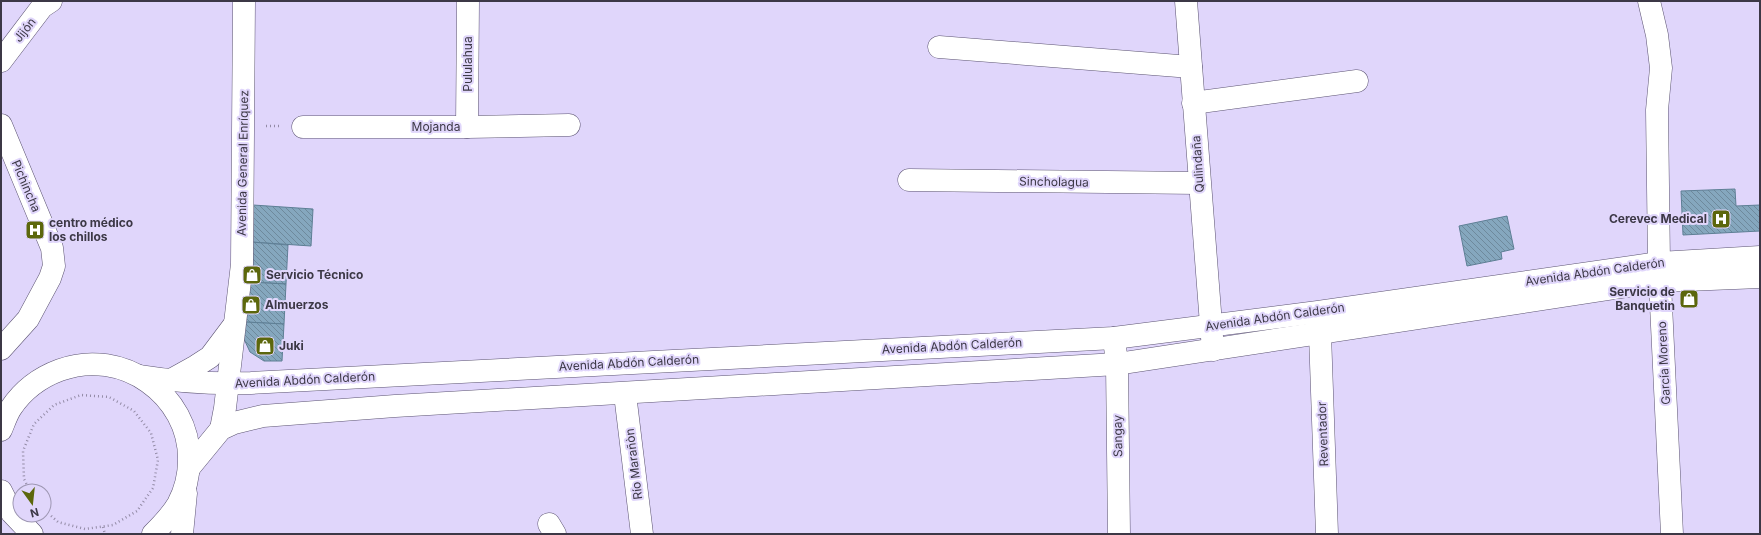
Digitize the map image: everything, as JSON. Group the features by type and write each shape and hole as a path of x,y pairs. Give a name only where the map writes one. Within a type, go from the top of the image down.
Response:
{"main road":[{"name":"Jijón","path":"1,61 42,7 51,1"},
{"name":"Avenida General Enríquez","path":"221,429 226,408 242,264 244,1"},
{"name":"Pululahua","path":"468,1 468,127"},
{"name":"Qulindaña","path":"1186,1 1213,350"},
{"name":"García Moreno","path":"1650,1 1657,35 1660,68 1657,110 1660,272 1672,534"},
{"path":"939,47 1191,67"},
{"path":"1193,103 1357,81"},
{"name":"Pichincha","path":"1,125 52,248 54,266 50,278 28,319 1,350"},
{"name":"Mojanda","path":"303,127 468,127 569,125"},
{"name":"Sincholagua","path":"909,180 1199,183"},
{"name":"Avenida Abdón Calderón","path":"140,376 169,381 228,384 1114,338 1660,272 1760,257"},
{"name":"Avenida Abdón Calderón","path":"188,475 221,429 234,423 263,416 395,406 625,394 1117,364 1320,334 1660,272 1760,277"},
{"path":"169,381 210,357 235,324"},
{"name":"Reventador","path":"1320,334 1326,534"},
{"name":"Sangay","path":"1114,338 1117,364 1119,534"},
{"path":"1,430 11,408 29,388 48,374 71,366 94,364 118,367 140,376 159,390 178,414 187,440 188,475 182,534"},
{"path":"1,397 29,388"},
{"name":"Río Marañòn","path":"625,394 642,534"},
{"path":"153,534 166,521 179,503 188,475"},
{"path":"1,491 6,510 29,533"}],"path":[{"path":"244,125 303,127"},
{"path":"26,483 24,479 23,451 34,424 54,405 81,396 109,398 134,410 151,433 158,460 153,488 137,511 113,525 85,529 58,522 52,517"},
{"path":"103,527 104,534"}],"building":[{"name":"Cerevec Medical","path":"1735,189 1736,206 1760,205 1760,231 1683,235 1681,191"},
{"path":"253,205 313,209 311,246 251,242"},
{"path":"1507,216 1514,249 1501,252 1502,259 1467,266 1459,226"},
{"path":"251,242 288,245 286,284 248,282"},
{"path":"248,282 286,284 284,324 245,322"},
{"name":"Servicio de Banquetin","path":"1694,291 1695,306 1683,306 1682,292"},
{"name":"Juki","path":"245,322 284,324 282,361 264,361 250,352 244,339"}],"place":[{"name":"Cerevec Medical","path":"1721,219"},
{"name":"centro médico los chillos","path":"35,230"},
{"name":"Servicio Técnico","path":"252,275"},
{"name":"Servicio de Banquetin","path":"1689,299"},
{"name":"Almuerzos","path":"251,305"},
{"name":"Juki","path":"265,346"}]}
